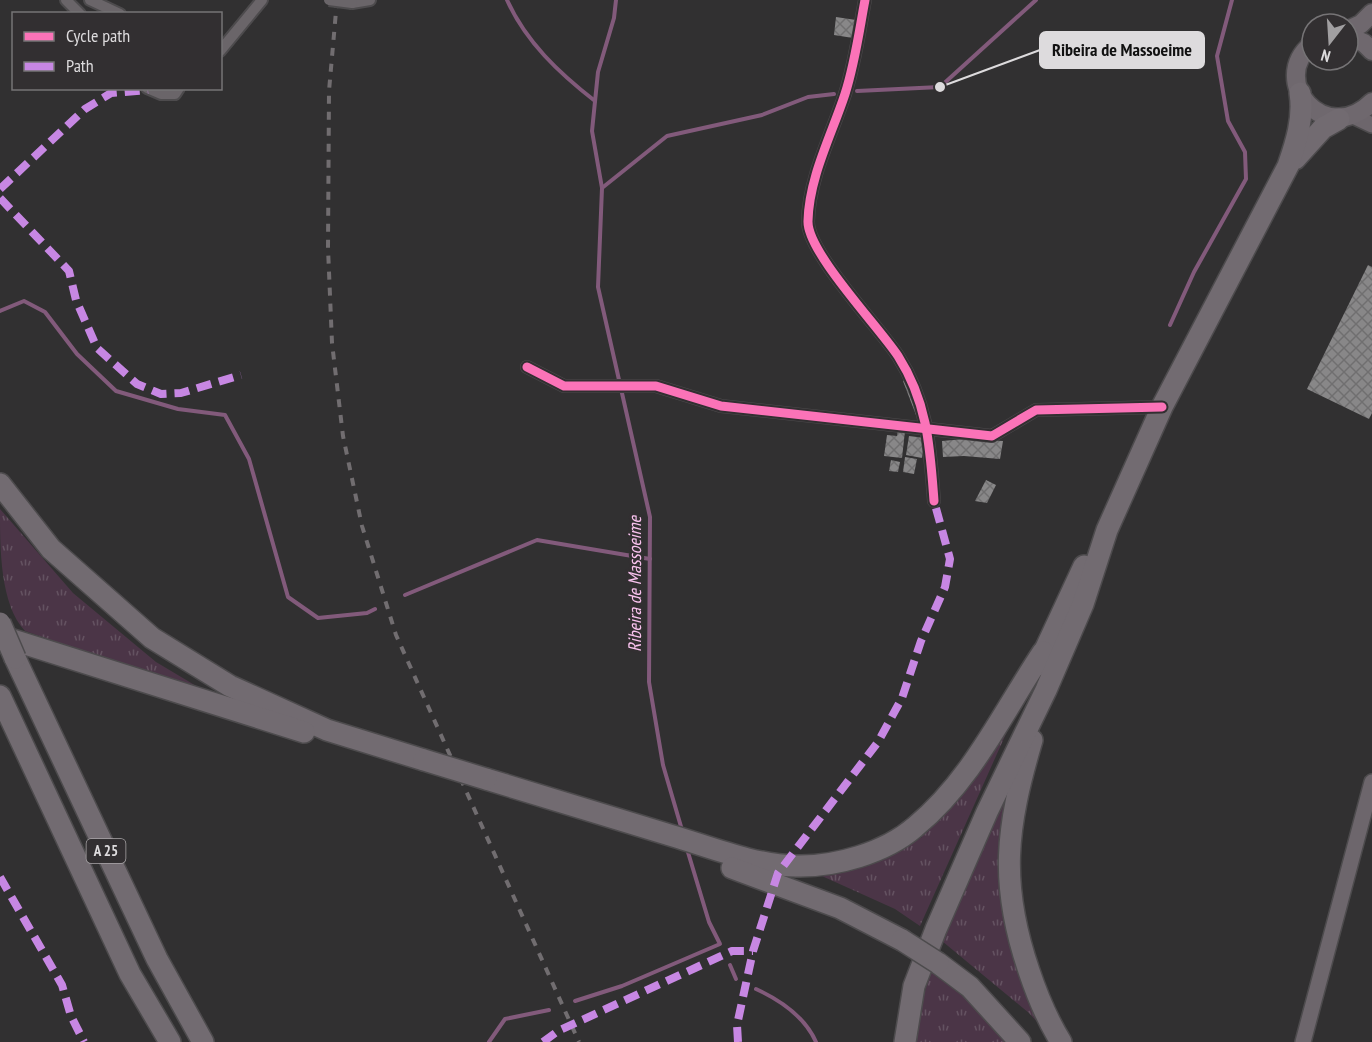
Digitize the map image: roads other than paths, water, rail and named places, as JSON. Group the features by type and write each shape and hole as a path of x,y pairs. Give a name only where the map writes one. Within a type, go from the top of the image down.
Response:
{"highway":[{"path":"1360,24 1372,13"},
{"path":"1360,41 1372,51"},
{"path":"905,1042 914,986 936,929 1007,766 1046,690 1083,604 1107,530 1162,407 1288,166 1297,141 1301,103 1297,69 1300,58"},
{"path":"1300,93 1315,112 1346,117"},
{"path":"1288,166 1313,137 1372,102"},
{"path":"0,484 51,549 152,638 230,686 327,730 426,766 778,883 840,908 902,940 938,963 970,987 1020,1042"},
{"path":"894,1042 894,1023 908,969 1043,652 1085,565 1107,530"},
{"name":"A 25","path":"0,623 157,959 203,1042"},
{"path":"0,636 426,766 774,865 829,864 886,844 914,828 944,799 979,756 1043,652"},
{"path":"1046,690 1021,777 1010,834 1008,877 1016,932 1034,986 1061,1042"},
{"name":"A 25","path":"0,696 130,974 170,1042"}],"main road":[{"path":"1346,117 1372,125"},
{"path":"1303,1042 1372,782"}],"street":[{"path":"66,0 78,12"},
{"path":"90,0 116,12"},
{"path":"222,49 262,0"},
{"path":"329,0 352,3 370,0"},
{"path":"865,0 853,69 815,178 807,222 828,264 898,357 912,382 929,431 934,501"},
{"path":"152,90 161,94 175,94 178,90"},
{"path":"527,367 564,386 657,386 721,406 929,431 992,436 1035,410 1162,407"}],"waterway":[{"path":"507,0 524,30 545,56 595,101"},
{"path":"602,188 592,131 598,72 614,18 616,0"},
{"name":"Ribeira de Massoeime","path":"857,91 940,87 1036,0"},
{"path":"1170,325 1194,272 1246,179 1245,152 1228,121 1217,56 1232,0"},
{"name":"Ribeira de Massoeime","path":"682,830 663,765 649,682 650,517 598,287 602,188 667,136 762,115 808,97 834,94"},
{"path":"0,311 24,301 45,312 77,354 116,391 178,409 225,415 249,459 288,597 318,618 367,613 375,609"},
{"path":"405,595 537,540 650,559"},
{"path":"575,1001 622,986 720,944 709,922 687,849"},
{"name":"Ribeira de Massoeime","path":"730,965 736,979"},
{"name":"Ribeira de Massoeime","path":"756,989 774,998 799,1017 816,1042"},
{"path":"489,1042 505,1019 549,1010"}],"railway":[{"path":"337,0 329,91 328,248 332,343 343,436 362,526 396,635 579,1042"}],"place":[{"name":"Ribeira de Massoeime","path":"940,87"}]}
